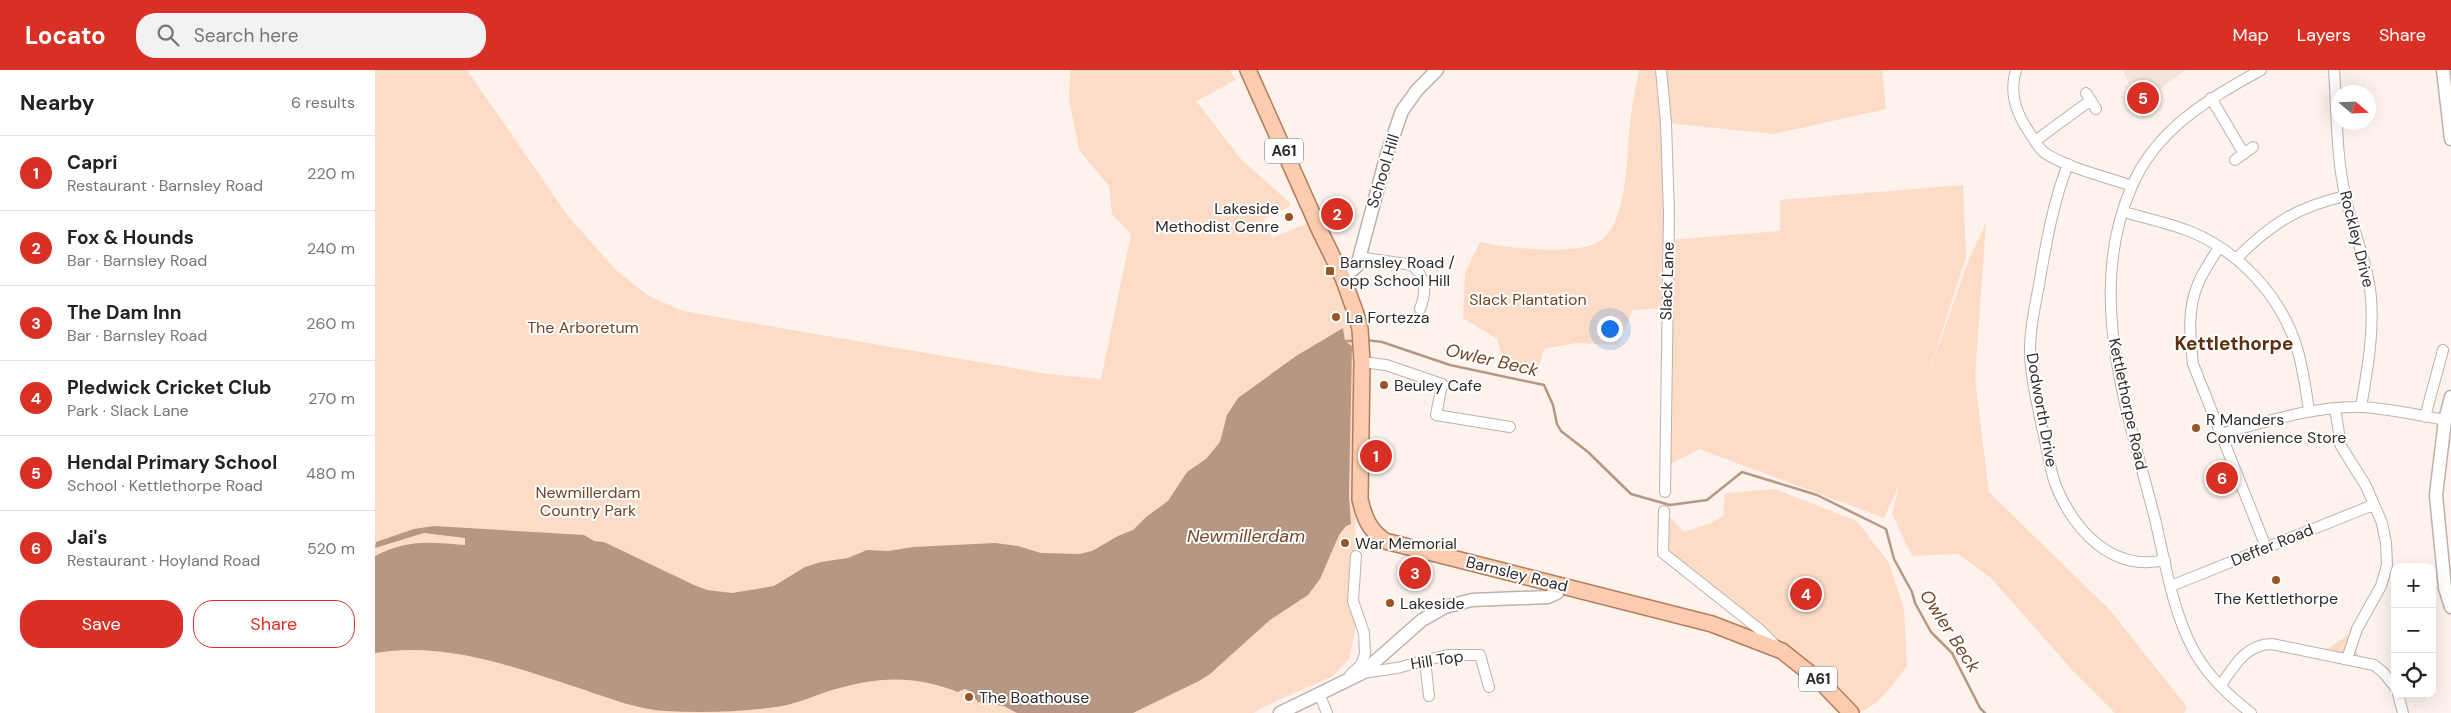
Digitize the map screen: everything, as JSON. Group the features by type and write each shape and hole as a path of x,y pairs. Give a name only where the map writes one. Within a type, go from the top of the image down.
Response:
{"main road":[{"name":"Barnsley Road","path":"1248,70 1343,278 1356,314 1361,341 1362,362 1360,499 1372,530 1385,541 1712,624 1782,651 1821,682 1851,713"}],"street":[{"name":"School Hill","path":"1343,278 1357,266 1382,173 1402,111 1417,90 1437,70"},
{"name":"Slack Lane","path":"1661,70 1666,123 1669,214 1665,492"},
{"path":"2017,70 2013,90 2015,106 2022,122 2044,152 2069,164 2131,186"},
{"name":"Kettlethorpe Road","path":"2251,713 2232,699 2193,650 2171,586 2123,399 2111,326 2114,258 2123,212 2131,186 2167,133 2211,98 2261,70"},
{"name":"Rockley Drive","path":"2334,70 2340,164 2345,196 2367,268 2371,297 2371,348 2361,407"},
{"path":"2443,70 2451,139"},
{"path":"2211,98 2239,157 2253,147"},
{"path":"2035,141 2091,101"},
{"name":"Dodworth Drive","path":"2069,164 2052,211 2031,332 2030,349 2036,397 2055,484 2072,516 2090,538 2105,550 2131,562 2144,564 2165,560"},
{"path":"2237,258 2271,226 2291,214 2320,202 2345,196"},
{"path":"2123,212 2189,231 2237,258 2275,301 2287,322 2297,347 2309,411"},
{"path":"2219,247 2198,283 2190,320 2193,364 2266,547"},
{"path":"1359,257 1412,265 1423,280 1425,291 1419,309"},
{"path":"2425,417 2436,383 2443,350"},
{"path":"1362,362 1386,365 1442,384 1436,415 1510,427"},
{"path":"2451,397 2445,420 2436,495 2445,588 2451,607"},
{"path":"2220,434 2309,411 2335,408 2361,407 2445,420"},
{"path":"2335,408 2341,446 2366,486 2383,529 2387,565 2381,586 2357,629 2347,659"},
{"name":"Deffer Road","path":"2171,586 2373,505"},
{"path":"1664,510 1663,553 1760,630 1782,651"},
{"path":"1343,680 1361,665 1365,654 1364,633 1353,601 1356,556"},
{"path":"1280,713 1343,680 1362,673 1434,611 1455,603 1471,600 1548,597 1557,593 1561,585"},
{"path":"2221,686 2244,655 2263,644 2285,646 2374,665 2391,682"},
{"name":"Hill Top","path":"1362,673 1397,668 1447,656 1480,654 1489,687"},
{"path":"1425,660 1429,696"},
{"path":"1319,693 1327,713"},
{"path":"2399,698 2403,713"}],"shaded area":[{"path":"2123,70 2186,70 2162,87 2140,109"}],"green space":[{"name":"Newmillerdam Country Park","path":"375,70 467,70 568,216 616,270 647,295 683,311 1048,374 1101,379 1131,234 1112,214 1109,186 1079,150 1069,99 1070,70 1230,70 1236,80 1196,101 1241,159 1289,202 1290,206 1264,219 1272,238 1315,220 1333,258 1330,271 1356,314 1355,632 1349,659 1333,676 1261,708 1254,713 375,713"},
{"name":"Slack Plantation","path":"1639,70 1882,70 1886,109 1774,134 1666,123 1668,240 1780,231 1780,200 1963,185 1966,257 1928,375 1969,259 1986,223 1975,378 1989,492 2110,610 2187,707 2184,713 2115,713 2072,670 1991,578 1958,554 1912,556 1892,514 1899,485 1884,518 1699,449 1665,467 1666,308 1633,310 1618,345 1576,343 1544,349 1536,378 1509,365 1502,356 1497,339 1463,318 1465,273 1480,242 1507,247 1544,250 1579,248 1593,245 1603,239 1612,228 1622,198 1631,115"},
{"path":"1775,489 1857,521 1889,563 1904,609 1907,666 1876,703 1860,712 1851,713 1663,553 1664,511 1684,532 1711,523 1723,516 1725,493"},
{"path":"2357,629 2352,642 2361,661 2321,653"}],"water":[{"name":"Newmillerdam","path":"1343,328 1345,341 1352,346 1349,495 1351,524 1346,526 1339,535 1320,579 1308,595 1270,620 1210,674 1133,713 1017,713 1004,706 978,702 968,690 964,689 958,692 925,682 909,680 878,680 846,686 794,703 753,710 724,712 665,711 624,703 508,665 481,659 429,651 402,650 375,653 375,556 409,544 465,545 465,538 424,533 375,548 376,542 414,529 434,526 584,535 594,541 604,542 694,585 707,590 732,593 774,586 805,567 821,562 848,558 867,550 888,551 913,547 995,543 1018,546 1041,553 1079,554 1092,551 1133,530 1146,517 1168,501 1187,472 1206,459 1220,442 1227,415 1238,398 1296,356"}],"waterway":[{"name":"Owler Beck","path":"1366,340 1382,342 1450,365 1544,385 1553,405 1557,424 1561,431 1588,452 1631,494 1670,505 1707,500 1742,472 1817,495 1886,529 1894,559 1912,592 1915,603 1931,632 1952,653 1980,708 1985,713"},
{"name":"Owler Beck","path":"1345,341 1356,341"}],"place":[{"name":"Hendal Primary School","path":"2143,98"},
{"name":"Fox & Hounds","path":"1337,214"},
{"name":"Lakeside Methodist Cenre","path":"1289,217"},
{"name":"Barnsley Road / opp School Hill","path":"1330,271"},
{"name":"La Fortezza","path":"1336,317"},
{"name":"Beuley Cafe","path":"1384,385"},
{"name":"R Manders Convenience Store","path":"2196,428"},
{"name":"Capri","path":"1376,456"},
{"name":"Jai's","path":"2222,478"},
{"name":"War Memorial","path":"1345,543"},
{"name":"The Dam Inn","path":"1415,573"},
{"name":"The Kettlethorpe","path":"2276,580"},
{"name":"Pledwick Cricket Club","path":"1806,594"},
{"name":"Lakeside","path":"1390,603"},
{"name":"The Boathouse","path":"969,697"}],"district":[{"name":"Kettlethorpe","path":"2234,343"}],"park label":[{"name":"The Arboretum","path":"583,327"}]}
